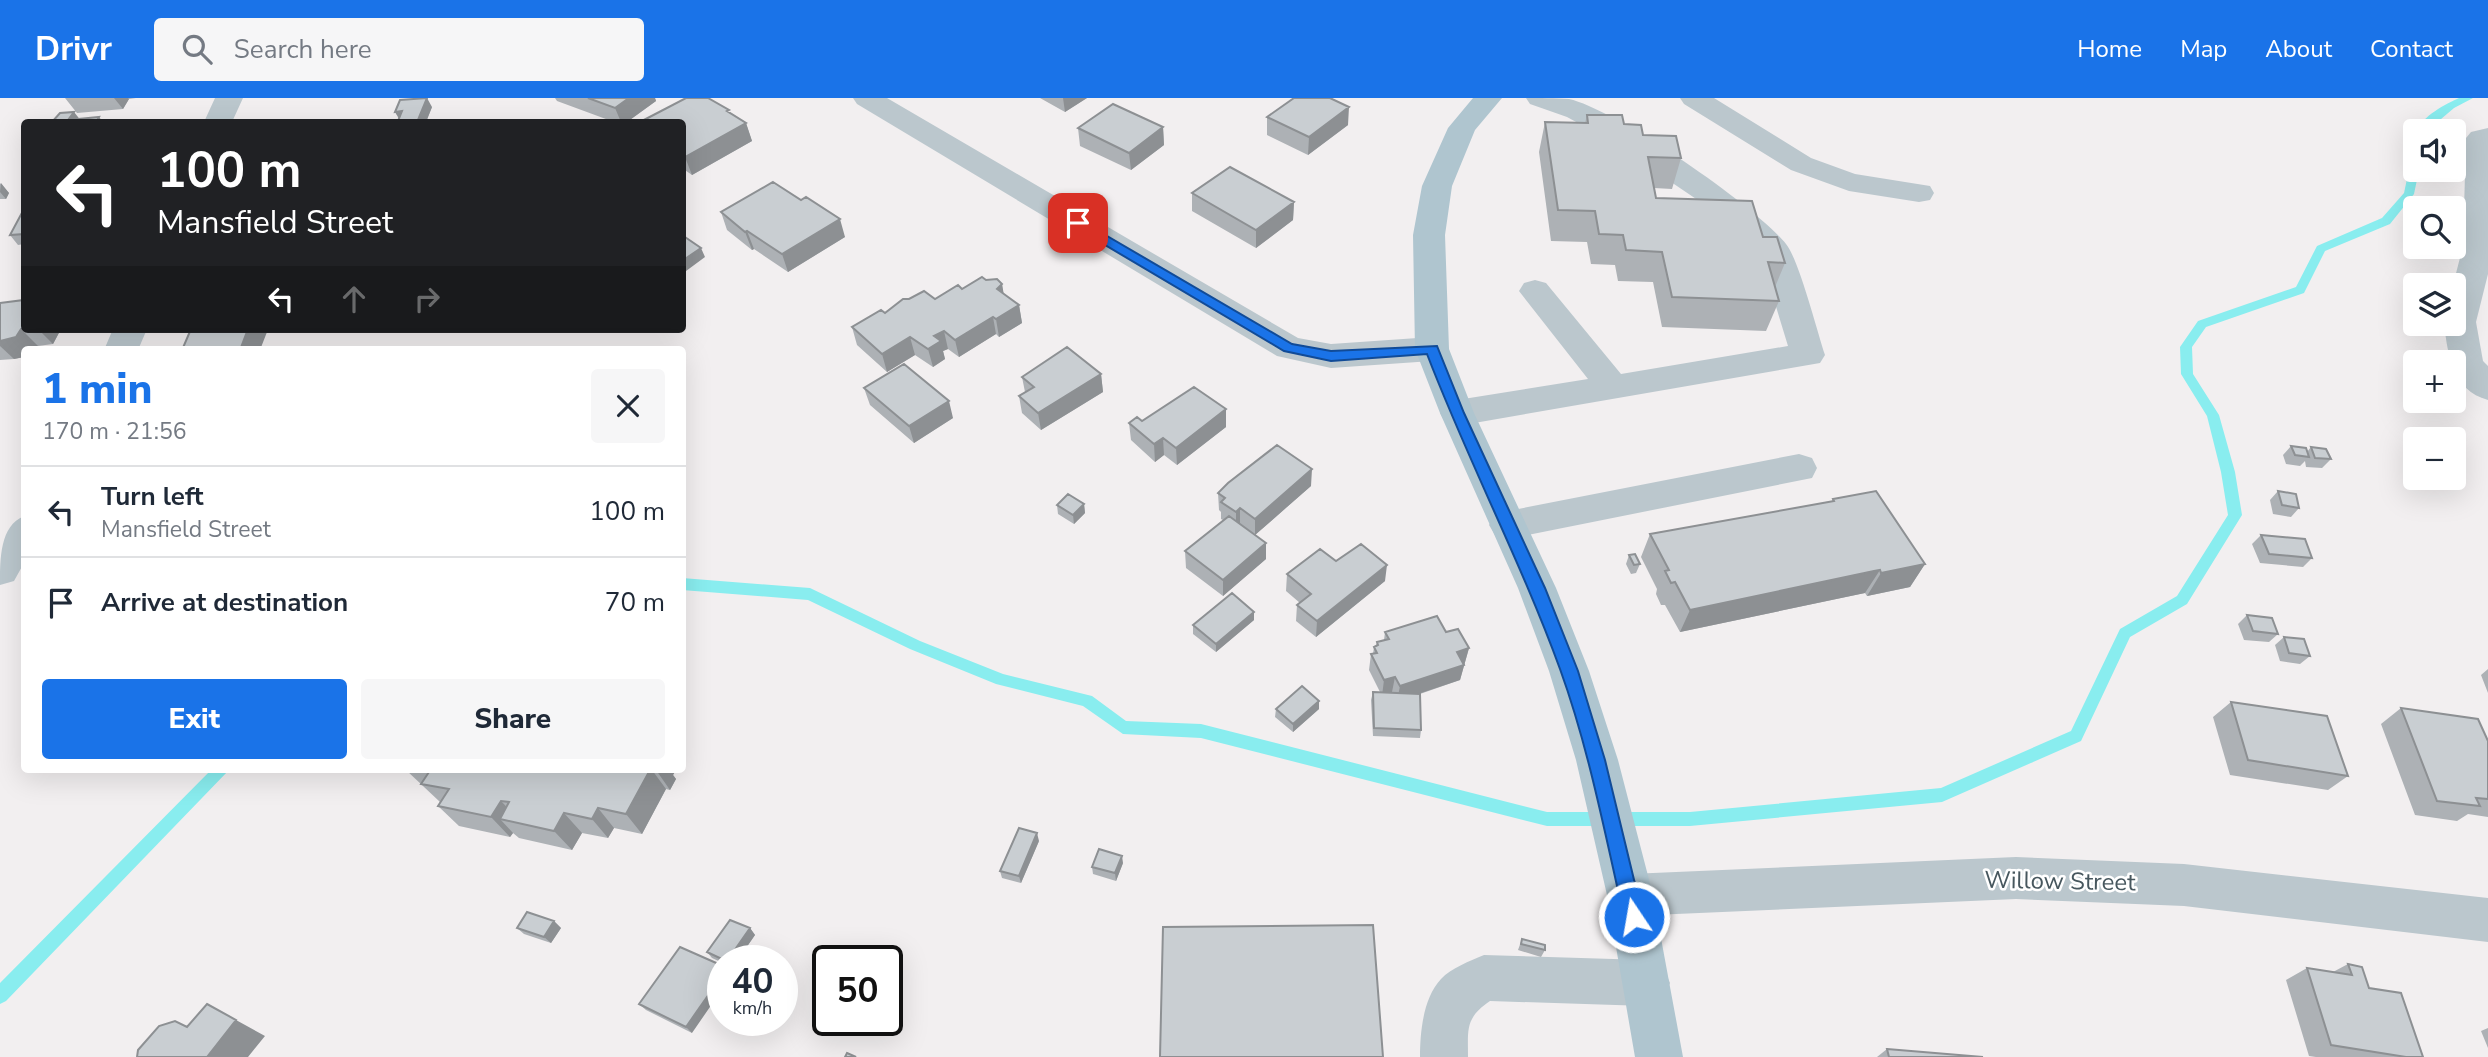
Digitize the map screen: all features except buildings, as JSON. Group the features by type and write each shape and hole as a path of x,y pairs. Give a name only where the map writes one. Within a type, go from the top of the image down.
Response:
{"main road":[{"path":"1488,98 1462,128 1437,186 1429,235 1432,349 1457,413 1537,588 1569,671 1630,895 1659,1057"}],"street":[{"path":"219,119 229,98"},
{"path":"867,98 1289,348 1331,356 1432,349"},
{"path":"1457,413 1808,355 1774,250 1716,198 1619,135 1590,104 1540,98"},
{"path":"1694,98 1801,164 1849,182 1919,193"},
{"path":"2488,136 2482,138 2479,246 2460,322 2467,365 2488,388"},
{"path":"1535,291 1613,387"},
{"path":"1508,525 1799,468"},
{"path":"0,570 21,536"},
{"name":"Willow Street","path":"1630,895 2016,878 2184,885 2488,920"},
{"path":"1444,1057 1447,1016 1458,995 1484,978 1646,983"}],"waterway":[{"path":"2433,119 2450,106 2468,98"},
{"path":"686,584 810,594 915,645 1001,680 1087,701 1123,727 1201,731 1547,819 1690,819 1942,795 2076,736 2125,633 2182,600 2235,515 2228,472 2213,415 2187,374 2186,347 2202,324 2300,290 2321,249 2386,221 2409,194 2411,182"},
{"path":"0,995 218,773"}],"route":[{"path":"1078,223 1289,348 1331,356 1432,349 1457,413 1537,588 1569,671 1597,760 1634,917"}]}
